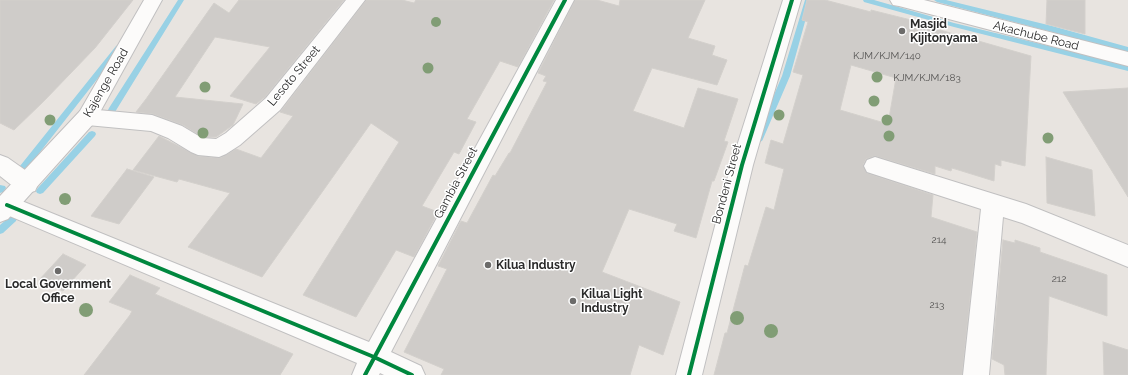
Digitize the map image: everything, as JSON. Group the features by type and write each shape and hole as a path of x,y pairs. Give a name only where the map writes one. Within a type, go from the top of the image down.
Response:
{"street":[{"name":"Kajenge Road","path":"4,208 87,117 153,0"},
{"name":"Lesoto Street","path":"87,117 152,123 175,132 198,146 219,148 233,139 273,104 356,0"},
{"name":"Gambia Street","path":"370,366 565,0"},
{"name":"Bondeni Street","path":"689,375 742,165 792,0"},
{"name":"Akachube Road","path":"898,0 1128,59"},
{"path":"0,164 27,184"},
{"path":"875,166 1026,214 1128,256"},
{"path":"976,375 994,204"},
{"path":"4,208 370,366 412,375"}],"building":[{"path":"0,0 133,0 95,48 14,130 0,123"},
{"path":"239,0 344,0 265,97 256,104 230,96 270,47 215,37 175,97 243,104 233,125 216,137 202,137 183,125 153,114 136,112 214,3 229,13"},
{"path":"366,0 402,0 414,3 416,0 554,0 518,67 500,61 467,119 476,122 459,154 454,152 422,206 438,212 414,257 396,250 356,317 303,295 399,142 371,123 262,277 188,247 230,193 179,179 177,182 133,170 159,136 198,156 220,158 236,149 261,158 293,116 280,112"},
{"path":"575,0 597,0 619,6 620,0 705,0 688,38 715,46 712,55 727,60 717,85 652,68 633,111 684,128 698,88 738,99 724,141 728,142 714,181 712,181 696,238 674,231 677,224 629,209 602,272 680,302 663,355 639,345 630,375 441,375 444,369 404,352 447,269 438,266 461,221 467,223 493,175 495,176 510,153 547,82 543,81 546,76 538,73"},
{"path":"807,0 825,0 871,12 871,10 919,22 919,24 1031,56 1025,166 1001,160 1001,166 995,164 994,181 952,168 951,171 935,166 935,174 875,156 866,159 863,165 867,173 933,195 931,217 977,232 962,375 714,375 745,265 748,266 766,207 774,210 784,169 765,163 771,140 783,144 803,75 793,72 808,22 802,20","holes":["851,65 896,78 888,124 840,110"]},
{"path":"1047,0 1085,0 1085,34 1046,24"},
{"path":"1128,88 1128,197 1063,92"},
{"path":"1046,157 1092,170 1095,216 1047,203"},
{"path":"127,169 154,177 119,224 91,216"},
{"path":"1003,240 1015,243 1015,240 1040,248 1040,252 1107,275 1107,316 1049,296 1046,375 1005,375 1004,365 992,359"},
{"path":"63,254 86,265 63,291 39,280"},
{"path":"130,275 160,288 155,294 293,354 280,375 84,375 132,311 109,302"},
{"path":"1103,342 1128,350 1128,375 1104,375"}],"waterway":[{"path":"112,110 181,0"},
{"path":"759,139 786,76 808,0"},
{"path":"866,0 954,25 1128,68"},
{"path":"937,0 1128,50"},
{"path":"23,168 118,48"},
{"path":"40,191 92,134"},
{"path":"0,230 13,218"}],"cycle path":[{"path":"365,375 565,0"},
{"path":"689,375 742,165 792,0"},
{"path":"7,205 374,357 412,375"}],"place":[{"name":"Masjid Kijitonyama","path":"902,31"},
{"name":"Kilua Industry","path":"488,265"},
{"name":"Local Government Office","path":"58,271"},
{"name":"Kilua Light Industry","path":"573,301"}]}
